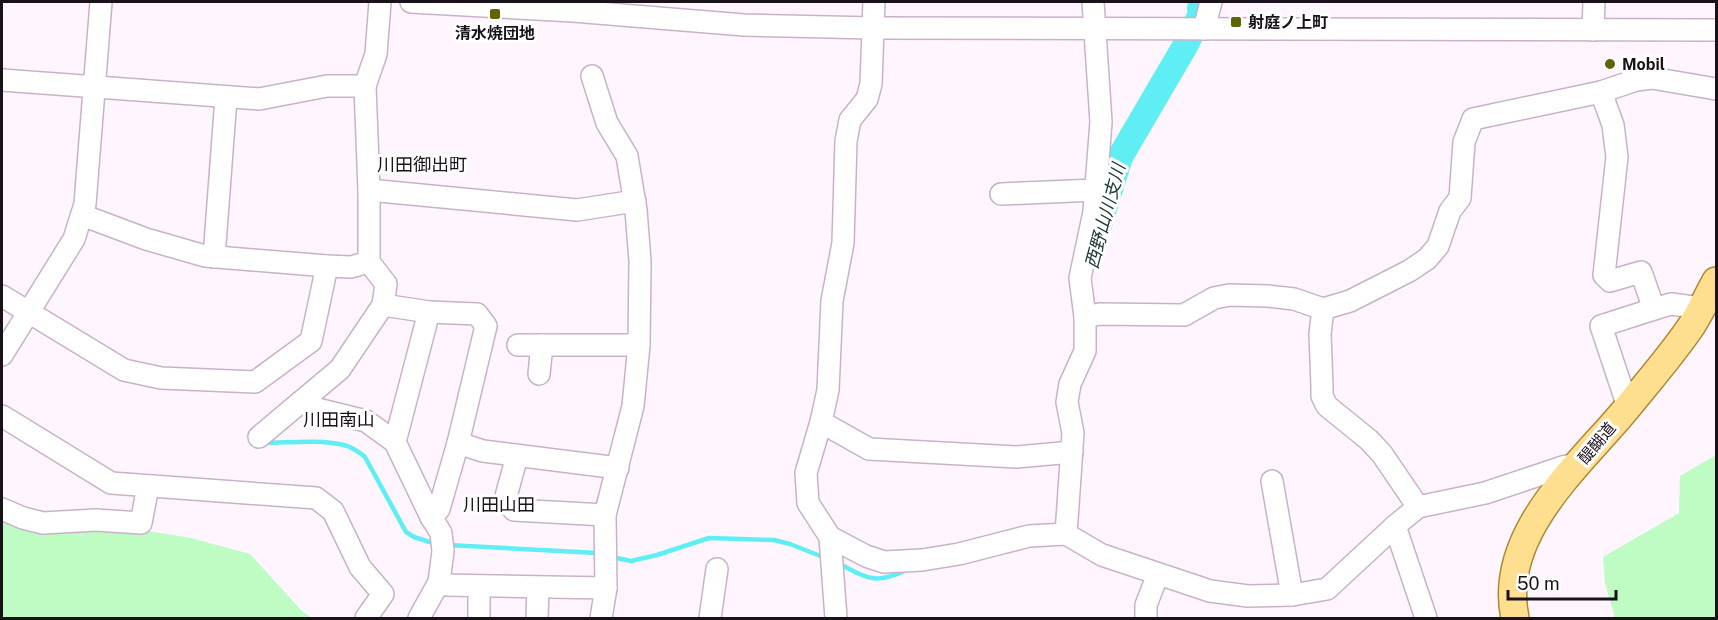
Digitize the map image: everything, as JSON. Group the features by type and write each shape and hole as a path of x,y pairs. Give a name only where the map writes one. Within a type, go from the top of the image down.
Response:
{"main road":[{"name":"醍醐道","path":"1515,618 1513,580 1530,528 1548,500 1628,407 1691,325 1716,281"}],"street":[{"path":"2,355 74,238 82,215 85,204 101,2"},
{"path":"259,436 340,369 383,304 386,284 369,262 365,86 376,54 380,2"},
{"path":"411,2 573,11 744,25 873,28 1716,30"},
{"path":"836,618 830,537 808,503 806,473 828,390 832,300 843,243 846,141 850,120 867,99 871,84 874,2"},
{"path":"1066,534 1073,433 1067,402 1070,384 1085,351 1087,274 1101,122 1093,2"},
{"path":"1196,29 1211,2"},
{"path":"1593,30 1594,2"},
{"path":"592,76 608,123 627,156 635,201 640,261 639,345 633,406 605,515 606,588 601,618"},
{"path":"1085,316 1100,314 1184,315 1214,298 1229,295 1294,299 1323,309 1350,301 1409,271 1427,259 1438,246 1450,211 1460,198 1464,142 1473,118 1601,92 1636,80 1652,78 1716,89"},
{"path":"2,80 259,99 327,86 365,86"},
{"path":"1601,92 1613,125 1617,157 1604,275 1610,281 1641,272 1654,309"},
{"path":"214,257 226,98"},
{"path":"369,190 577,210 635,201"},
{"path":"1001,195 1095,190"},
{"path":"82,215 146,239 205,256 351,267 369,262"},
{"path":"2,296 124,370 161,378 255,382 311,341 327,266"},
{"path":"383,304 429,312 477,314 486,326 458,443 439,509 430,516"},
{"path":"1628,407 1602,326 1671,304 1701,308"},
{"path":"1323,309 1320,334 1322,396 1327,406 1369,440 1382,454 1418,507"},
{"path":"395,442 429,312"},
{"path":"518,345 639,345"},
{"path":"539,374 542,345"},
{"path":"301,402 317,409 366,420 395,442 430,516 441,533 443,551 439,582 419,618"},
{"path":"2,416 111,483 316,498 333,511 360,567 383,594 366,618"},
{"path":"821,422 869,449 1016,457 1072,452"},
{"path":"458,443 483,451 618,468"},
{"path":"517,456 505,500 514,510 605,515"},
{"path":"830,537 866,556 884,562 922,560 959,554 1029,536 1066,534 1102,555 1210,591 1248,596 1292,595 1327,589 1418,507 1485,493 1566,466 1577,467"},
{"path":"1272,481 1292,595"},
{"path":"2,509 43,523 96,520 141,523 148,486"},
{"path":"1395,526 1426,618"},
{"path":"710,618 717,568"},
{"path":"1146,618 1146,605 1158,574"},
{"path":"439,582 446,585 606,588"},
{"path":"479,586 479,618"},
{"path":"537,618 538,588"}],"green space":[{"path":"1716,455 1716,618 1615,618 1605,583 1603,557 1679,513 1680,476"},
{"path":"2,521 52,533 76,526 119,526 191,538 250,554 302,611 312,618 2,618"}],"waterway":[{"name":"西野山川支川","path":"1097,231 1120,157 1185,46 1201,14 1200,8"},
{"path":"262,443 324,442 350,447 365,457 406,532 436,544"},
{"path":"612,557 631,561 709,538 774,540 823,557"},
{"path":"448,545 597,553"},
{"path":"840,564 866,577 873,578 888,577 907,570"}],"place":[{"name":"清水焼団地","path":"495,14"},
{"name":"射庭ノ上町","path":"1236,22"},
{"name":"Mobil","path":"1610,64"}],"district":[{"name":"川田御出町","path":"422,164"},
{"name":"川田南山","path":"339,419"},
{"name":"川田山田","path":"499,504"}]}
